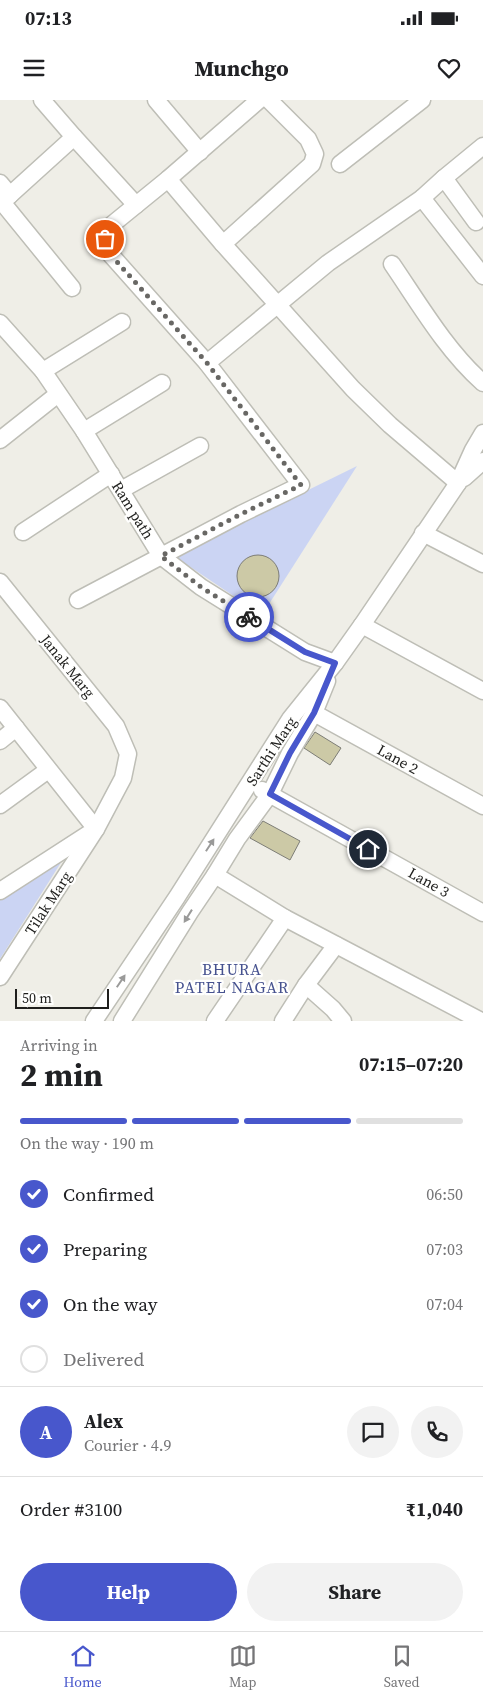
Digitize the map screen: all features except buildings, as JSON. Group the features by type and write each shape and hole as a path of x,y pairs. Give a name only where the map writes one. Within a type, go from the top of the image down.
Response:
{"street":[{"path":"42,100 136,204"},
{"path":"156,100 200,152"},
{"path":"78,600 241,514 301,485 207,363 111,255 105,239 109,226 168,179 259,100"},
{"path":"223,244 312,164 315,154 308,139 268,100"},
{"path":"340,164 422,100"},
{"path":"72,288 3,196 74,137"},
{"path":"207,363 328,263 422,198 483,146"},
{"path":"444,178 476,222"},
{"path":"168,179 277,305 353,389 384,419 458,483 483,461"},
{"path":"422,198 483,276"},
{"path":"392,264 434,327 472,374 483,383"},
{"path":"43,371 122,322"},
{"name":"Ram path","path":"1,327 43,371 84,431 161,556 201,587 305,652 335,663"},
{"path":"84,431 162,383"},
{"path":"0,440 58,394"},
{"name":"Sarthi Marg","path":"94,1021 177,897 290,719 335,663 458,483 483,433"},
{"path":"121,490 200,446"},
{"path":"23,532 111,474"},
{"path":"423,533 483,564"},
{"name":"Janak Marg","path":"0,582 116,726 128,754"},
{"path":"362,625 483,691"},
{"path":"122,1021 190,912 216,876 237,838 270,794 290,753 314,713 335,663"},
{"path":"0,708 96,828 0,891"},
{"name":"Lane 2","path":"314,713 483,806"},
{"path":"0,741 16,728"},
{"name":"Tilak Marg","path":"0,977 96,828 123,778 128,754"},
{"path":"0,806 48,770"},
{"name":"Lane 3","path":"250,783 483,913"},
{"path":"216,876 285,918 481,1021"},
{"path":"215,1021 285,918"},
{"path":"283,1021 336,945"},
{"path":"306,986 333,1009 343,1021"}],"shaded area":[{"path":"357,466 262,615 174,556"},
{"path":"79,834 0,959 0,892"}],"way so far":[{"path":"105,239 111,255 207,363 301,485 161,556 201,587 249,617"}],"district":[{"name":"BHURA PATEL NAGAR","path":"232,978"}],"route":[{"path":"249,617 305,652 335,663 314,713 290,753 270,794 368,849"}]}
